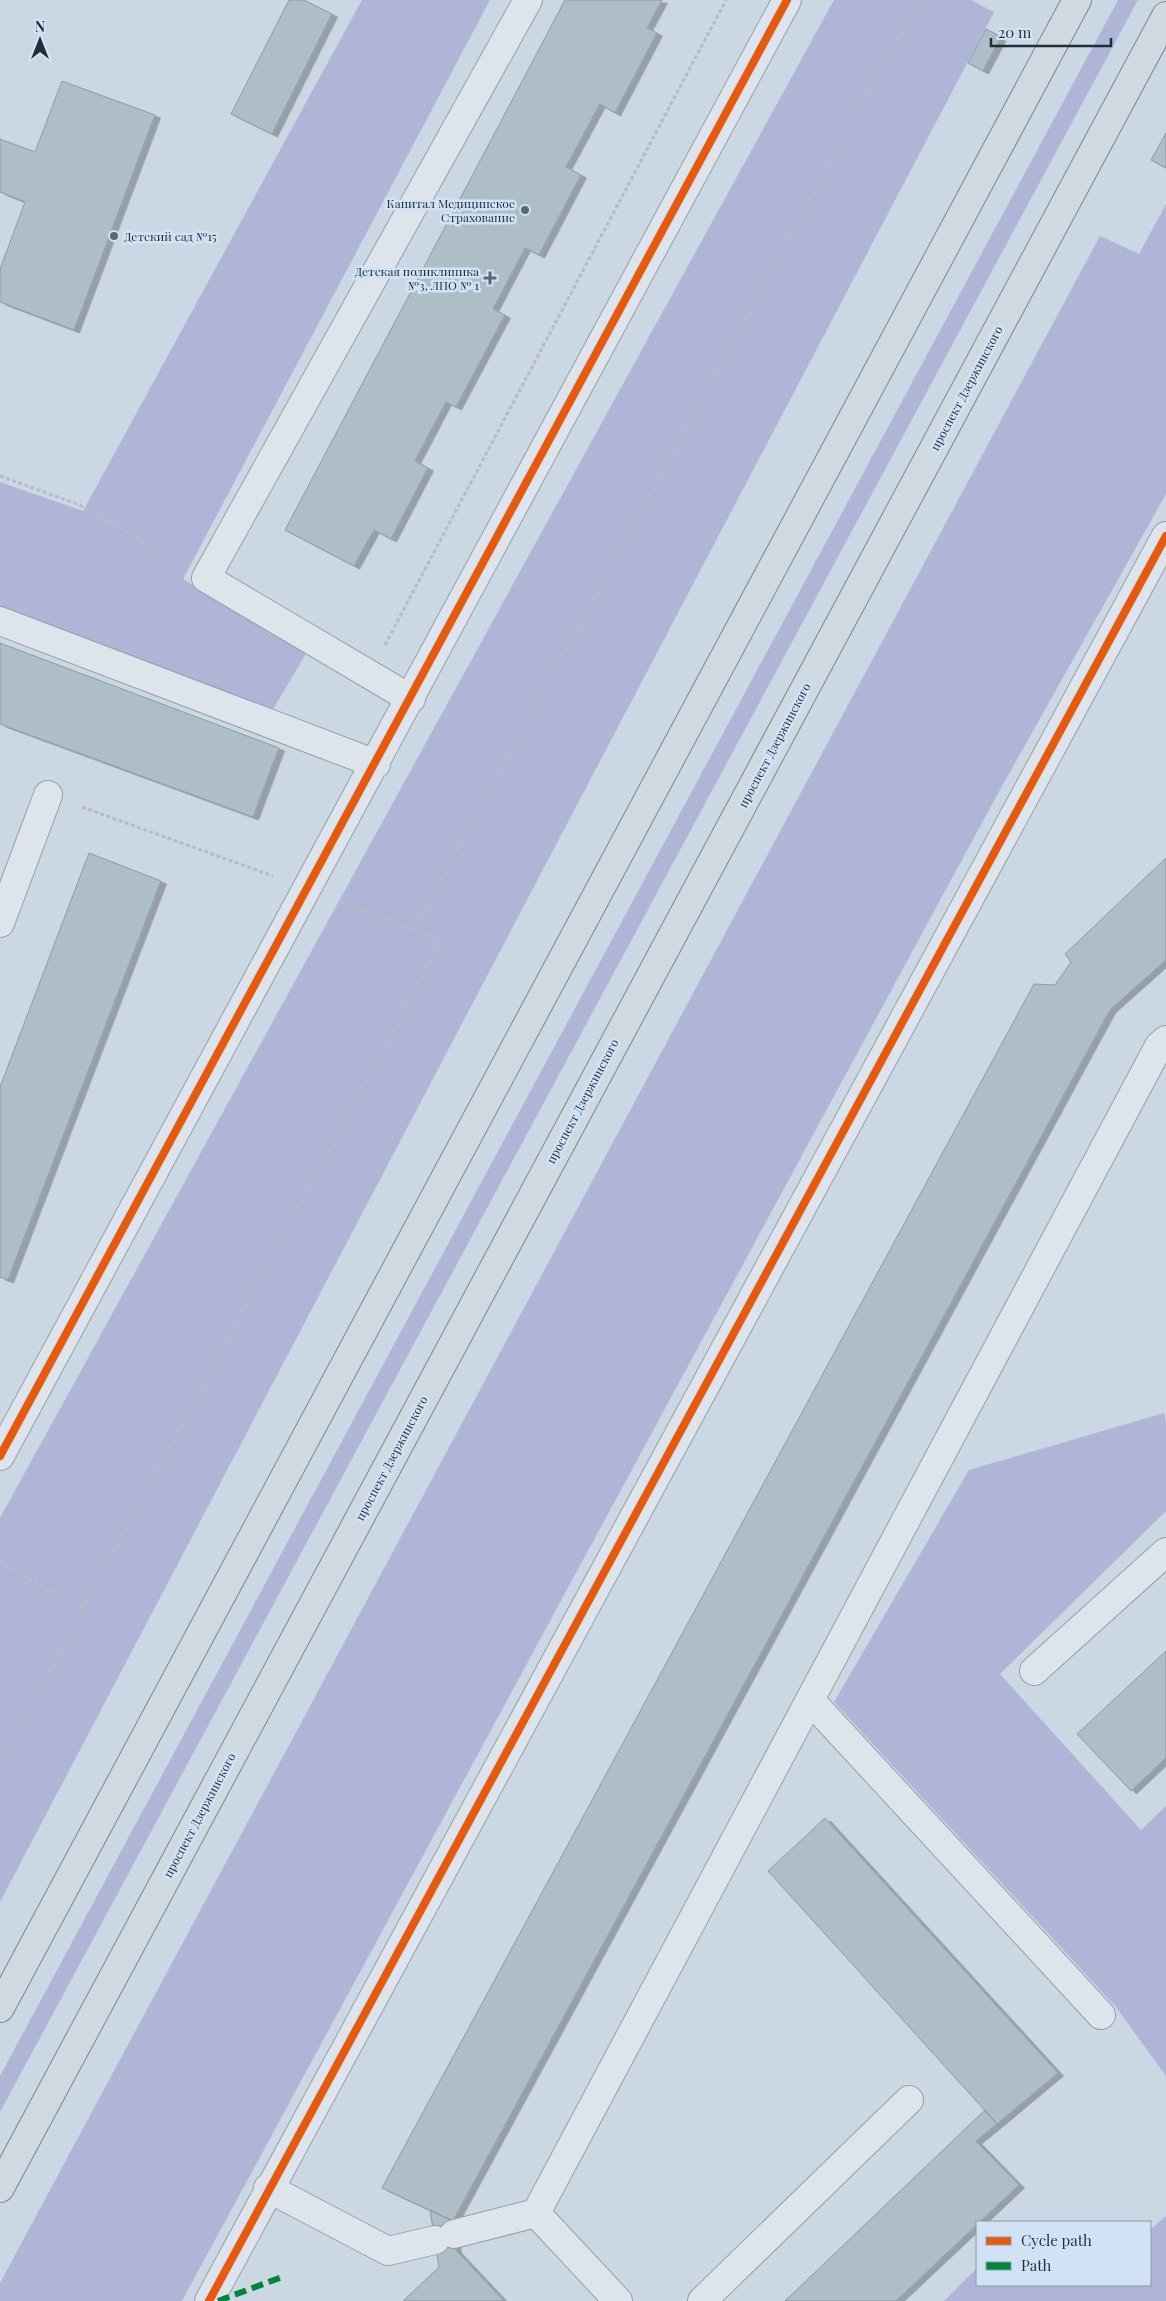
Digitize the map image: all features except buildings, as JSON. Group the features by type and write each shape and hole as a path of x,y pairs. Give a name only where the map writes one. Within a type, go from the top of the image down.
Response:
{"main road":[{"path":"0,2008 1077,0"},
{"name":"проспект Дзержинского","path":"0,2188 1166,16"}],"street":[{"path":"411,698 206,578 528,0"},
{"path":"0,1456 376,764 779,4"},
{"path":"209,2301 268,2188 1166,536"},
{"path":"0,621 376,764"},
{"path":"0,923 48,795"},
{"path":"268,2188 388,2251 536,2213 1159,1046 1166,1040"},
{"path":"1034,1671 1166,1552"},
{"path":"810,1700 1101,2015"},
{"path":"702,2301 909,2100"},
{"path":"536,2213 618,2301"}],"path":[{"path":"370,674 726,0"},
{"path":"414,930 919,0"},
{"path":"0,476 80,505 206,578"},
{"path":"0,1765 441,941 308,889 48,795"},
{"path":"0,1562 85,1609"}],"shaded area":[{"path":"362,0 490,0 183,579 307,652 272,711 0,607 0,482 83,511"},
{"path":"834,0 971,0 994,12 0,1902 0,1518"},
{"path":"1118,0 1138,0 0,2112 0,2076"},
{"path":"1166,204 1166,494 997,795 182,2301 0,2301 0,2283 1100,236 1139,254"},
{"path":"1164,1413 1166,1422 1166,1511 1000,1674 1141,1830 1166,1806 1166,2076 1116,2007 834,1702 969,1470"},
{"path":"1166,2216 1166,2301 944,2301 976,2269 976,2286 1151,2286 1151,2229"}],"marked path":[{"path":"218,2301 282,2277"}],"cycle path":[{"path":"0,1456 787,0"},
{"path":"209,2301 1166,536"}],"place":[{"name":"Капитал Медицинское Страхование","path":"525,210"},
{"name":"Детский сад №15","path":"114,236"},
{"name":"Детская поликлиника №3, ЛПО № 1","path":"490,278"}]}
